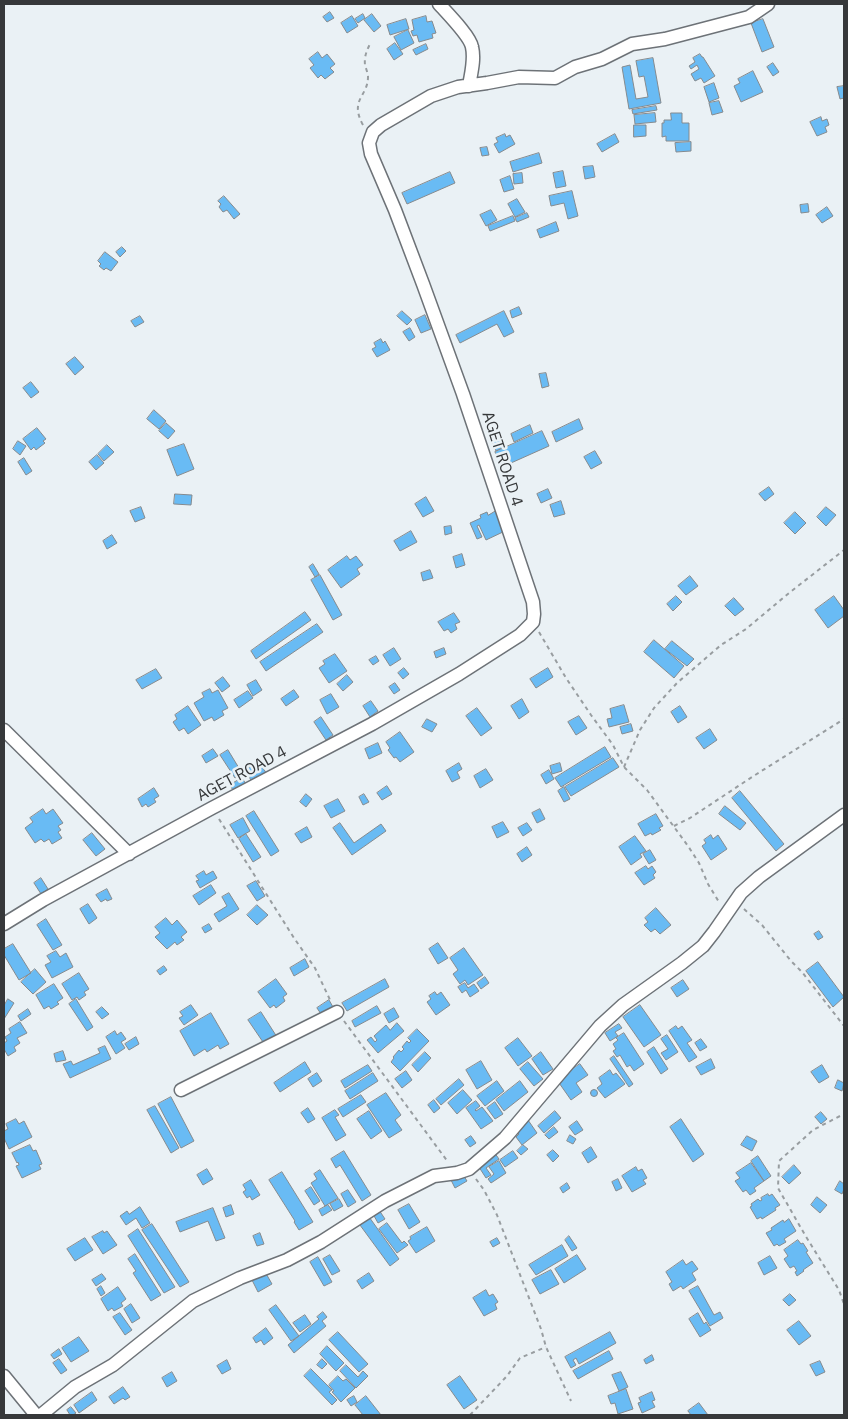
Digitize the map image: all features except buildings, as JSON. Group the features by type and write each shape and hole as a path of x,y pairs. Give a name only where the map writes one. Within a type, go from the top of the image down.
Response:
{"street":[{"path":"439,4 472,46 473,64 468,86"},
{"path":"371,137 381,124 431,96 458,87 519,78 555,78 575,67 602,58 632,44 665,39 748,17 768,4"},
{"name":"AGET ROAD 4","path":"4,924 43,900 212,808 372,724 459,674 520,635 533,622 532,602 463,394 395,210 371,154 369,143 371,137"},
{"path":"4,730 129,854"},
{"path":"41,1415 75,1387 114,1365 193,1301 240,1278 287,1260 321,1242 385,1201 434,1176 463,1171 505,1138 600,1026 623,1005 703,946 741,893 759,877 844,816"},
{"path":"180,1090 337,1012"},
{"path":"4,1376 36,1415"}],"path":[{"path":"371,42 365,54 368,76 366,86 359,99 356,112 371,137"},
{"path":"624,767 640,730 654,708 677,683 721,645 746,629 844,550"},
{"path":"533,622 566,678 613,745 624,767 647,790 674,826 699,863 708,884 730,908 743,908 762,925 844,1026"},
{"path":"674,826 690,818 844,719"},
{"path":"212,808 306,955 337,1012 408,1109 463,1171 484,1190 497,1215 541,1329 546,1347 571,1401"},
{"path":"840,1116 813,1130 780,1161 778,1188 839,1290 844,1304"},
{"path":"470,1415 508,1376 520,1358 546,1347"}]}
